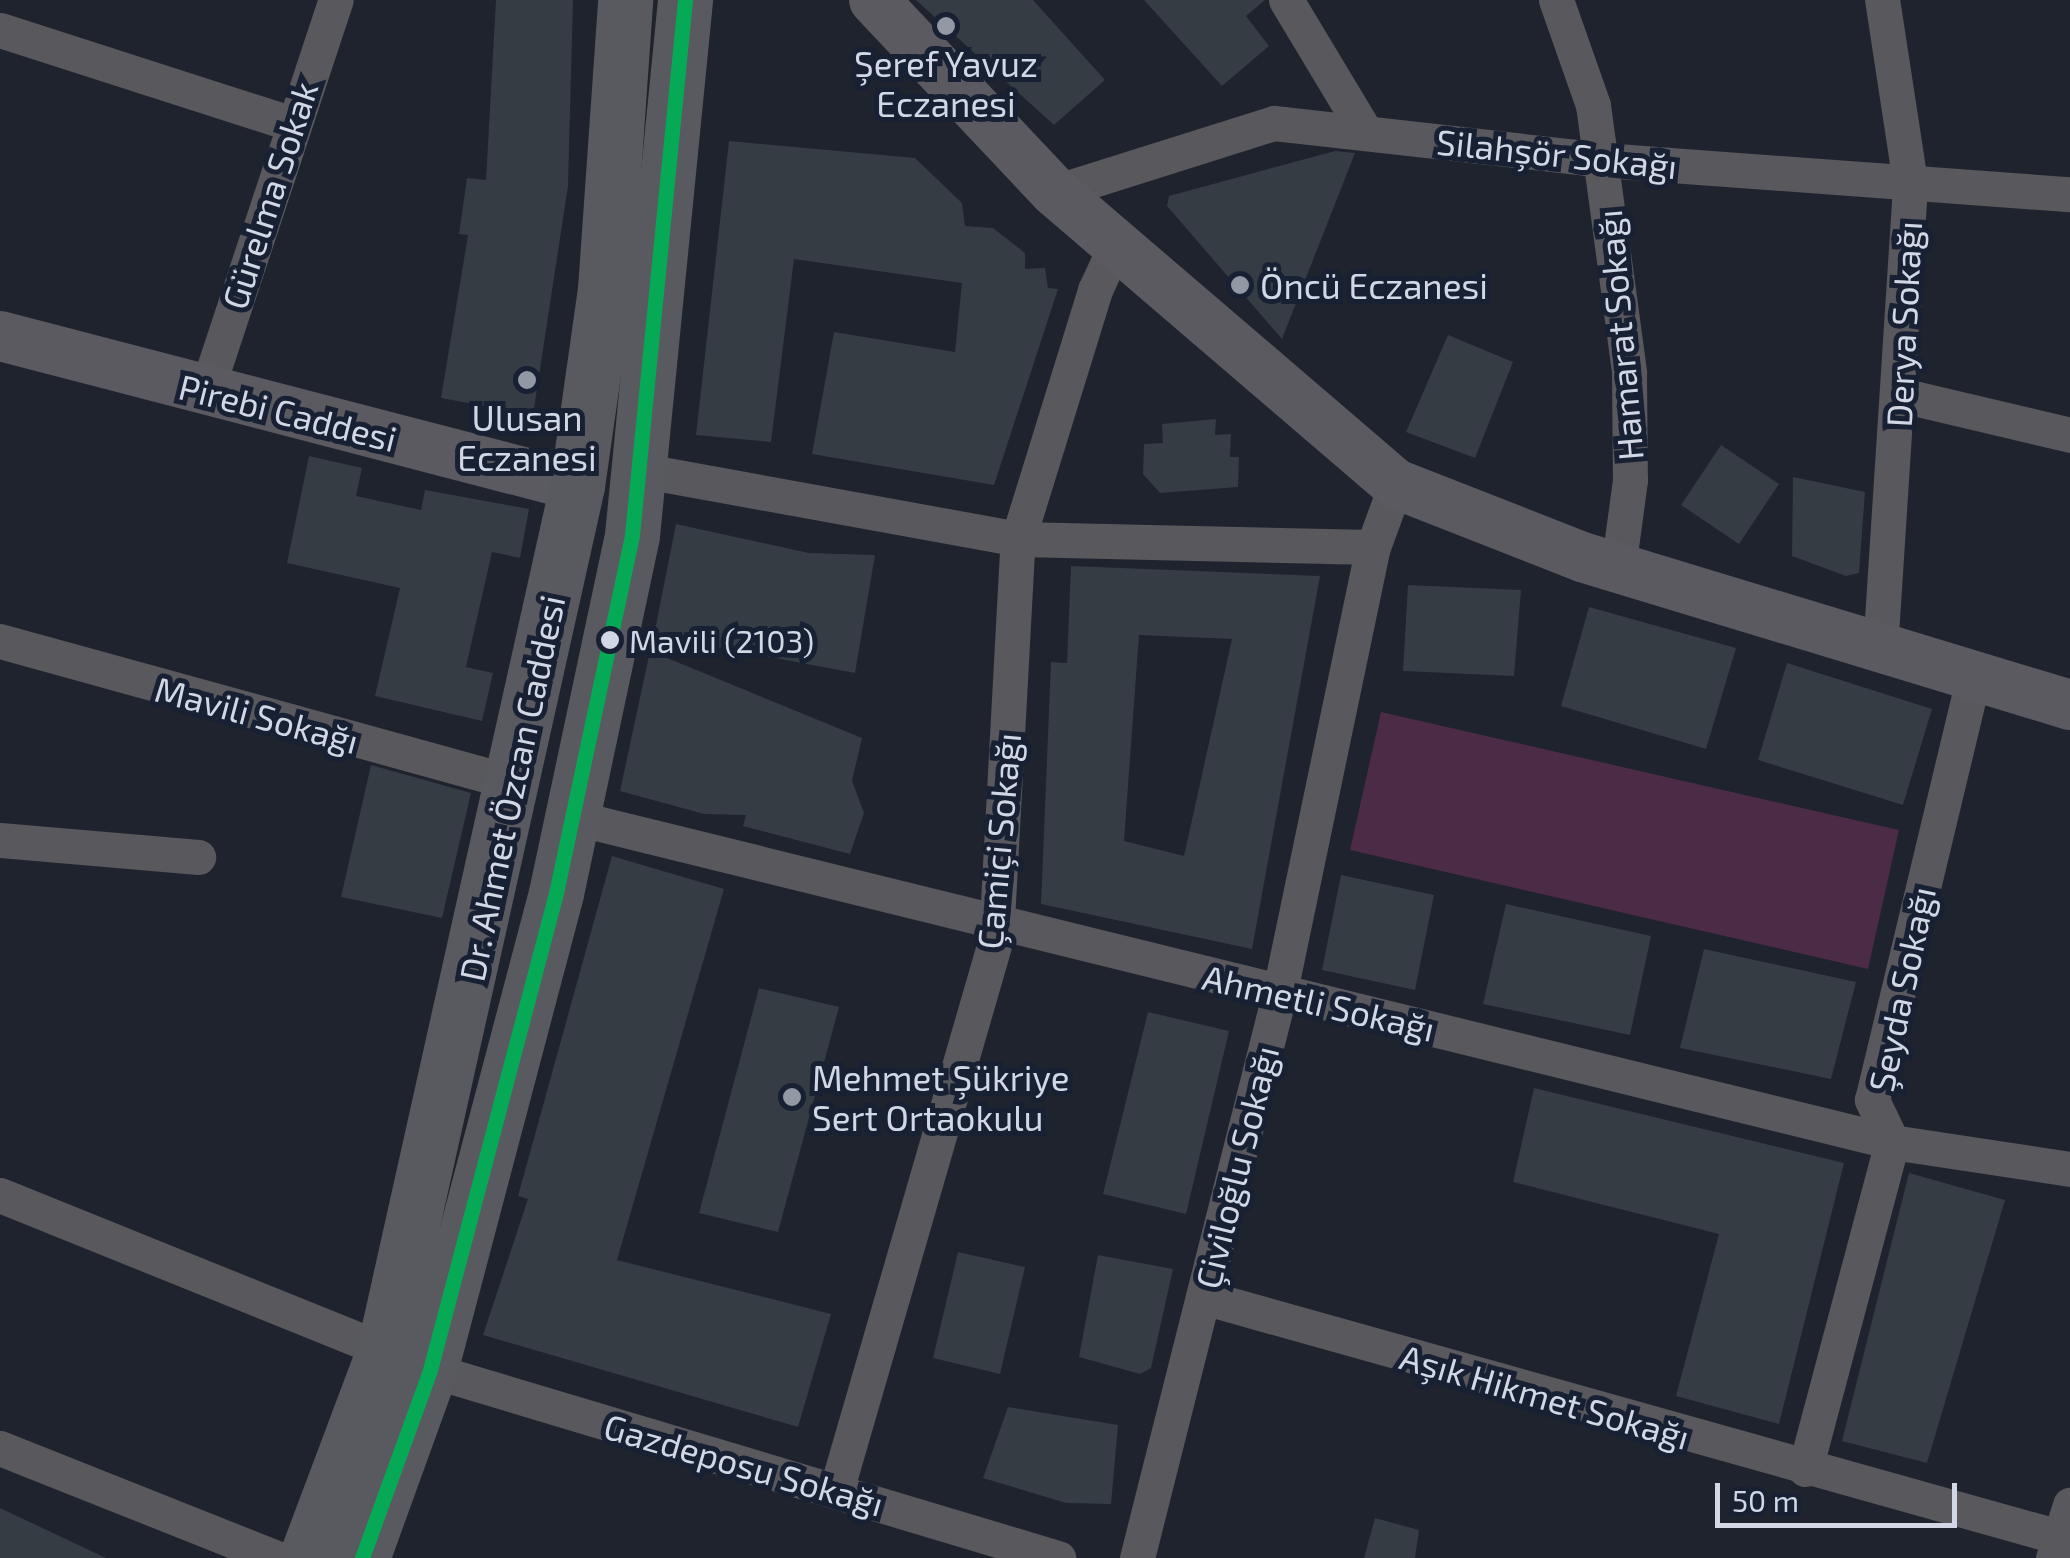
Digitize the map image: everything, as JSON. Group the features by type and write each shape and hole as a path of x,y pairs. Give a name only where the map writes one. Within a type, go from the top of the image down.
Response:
{"main road":[{"name":"Dr. Ahmet Özcan Caddesi","path":"362,1558 407,1360 515,783 577,486 605,289 625,0"},
{"name":"Dr. Ahmet Özcan Caddesi","path":"306,1558 407,1360 572,817 640,470 684,0"}],"street":[{"name":"Gürelma Sokak","path":"206,392 290,123 336,0"},
{"path":"874,0 1055,192 1396,484 1618,569 1973,679 2070,705"},
{"path":"1286,0 1366,133"},
{"name":"Hamarat Sokağı","path":"1556,0 1593,105 1629,373 1630,480 1618,569"},
{"name":"Derya Sokağı","path":"1880,650 1902,394 1910,182 1882,0"},
{"path":"0,30 290,123"},
{"name":"Silahşör Sokağı","path":"1055,192 1274,123 1603,160 2070,194"},
{"name":"Çamiçi Sokağı","path":"836,1491 996,928 1018,539 1094,290 1116,247"},
{"name":"Pirebi Caddesi","path":"0,336 577,486"},
{"path":"1902,394 2070,435"},
{"path":"640,470 1018,539 1373,547"},
{"name":"Çiviloğlu Sokağı","path":"1137,1558 1280,992 1373,547 1396,484"},
{"name":"Mavili Sokağı","path":"0,641 515,783"},
{"name":"Şeyda Sokağı","path":"1805,1469 1892,1142 1872,1100 1973,679"},
{"name":"Ahmetli Sokağı","path":"572,817 996,928 1280,992 1892,1142 2070,1169"},
{"path":"0,840 198,858"},
{"name":"Gazdeposu Sokağı","path":"0,1195 407,1360 836,1491 1002,1550 1058,1558"},
{"name":"Aşık Hikmet Sokağı","path":"1203,1297 1805,1469 2063,1536"},
{"path":"0,1448 276,1558"}],"shaded area":[{"path":"1381,712 1899,830 1868,969 1350,850"}],"building":[{"path":"496,0 573,0 568,186 533,415 441,398 468,235 459,234 467,178 486,180"},
{"path":"916,0 1033,0 1105,80 1054,125"},
{"path":"1144,0 1265,0 1246,16 1269,46 1222,86"},
{"path":"729,141 915,158 962,203 965,226 993,228 1025,253 1025,269 1045,268 1048,288 1058,289 994,485 812,454 834,332 955,352 962,283 794,259 771,442 696,435"},
{"path":"1335,151 1355,153 1282,339 1167,206 1169,196"},
{"path":"1448,335 1513,362 1475,458 1406,432"},
{"path":"1216,419 1215,435 1231,434 1230,457 1239,457 1238,487 1160,493 1143,474 1144,444 1163,443 1162,424"},
{"path":"1721,445 1779,484 1739,544 1681,505"},
{"path":"309,456 362,468 356,496 421,510 425,490 529,509 520,558 492,552 466,667 493,673 482,721 375,696 400,588 287,563"},
{"path":"1793,477 1865,492 1859,573 1846,576 1792,556"},
{"path":"676,524 809,553 875,555 855,673 654,635"},
{"path":"1071,566 1320,576 1252,949 1041,904 1051,662 1067,663","holes":["1139,635 1232,639 1184,856 1124,841"]},
{"path":"1408,585 1521,590 1514,676 1403,671"},
{"path":"1589,607 1736,648 1706,749 1561,706"},
{"path":"650,651 862,738 852,781 864,813 850,854 743,826 746,815 704,814 620,791"},
{"path":"1787,663 1932,709 1903,805 1758,760"},
{"path":"371,765 471,793 442,918 341,897"},
{"path":"612,856 724,889 617,1260 831,1314 798,1427 483,1335 528,1199 518,1196"},
{"path":"1341,875 1434,895 1415,990 1322,970"},
{"path":"1506,904 1651,936 1630,1035 1483,1004"},
{"path":"1704,949 1856,982 1831,1079 1680,1048"},
{"path":"759,988 839,1007 778,1232 699,1213"},
{"path":"1148,1012 1229,1031 1186,1214 1103,1194"},
{"path":"1534,1088 1844,1163 1779,1424 1676,1396 1719,1234 1513,1182"},
{"path":"1909,1173 2005,1200 1927,1463 1842,1441"},
{"path":"958,1252 1025,1267 1000,1374 933,1358"},
{"path":"1098,1255 1173,1269 1151,1368 1140,1374 1079,1357"},
{"path":"1008,1407 1118,1425 1111,1504 1066,1503 983,1478"},
{"path":"0,1508 106,1558 0,1558"},
{"path":"1375,1518 1419,1530 1415,1558 1364,1558"}],"transit line":[{"path":"362,1558 430,1370 556,893 632,535 685,0"}],"place":[{"name":"Şeref Yavuz Eczanesi","path":"946,26"},
{"name":"Öncü Eczanesi","path":"1240,285"},
{"name":"Ulusan Eczanesi","path":"527,380"},
{"name":"Mavili (2103)","path":"610,640"},
{"name":"Mehmet Şükriye Sert Ortaokulu","path":"792,1097"}]}
